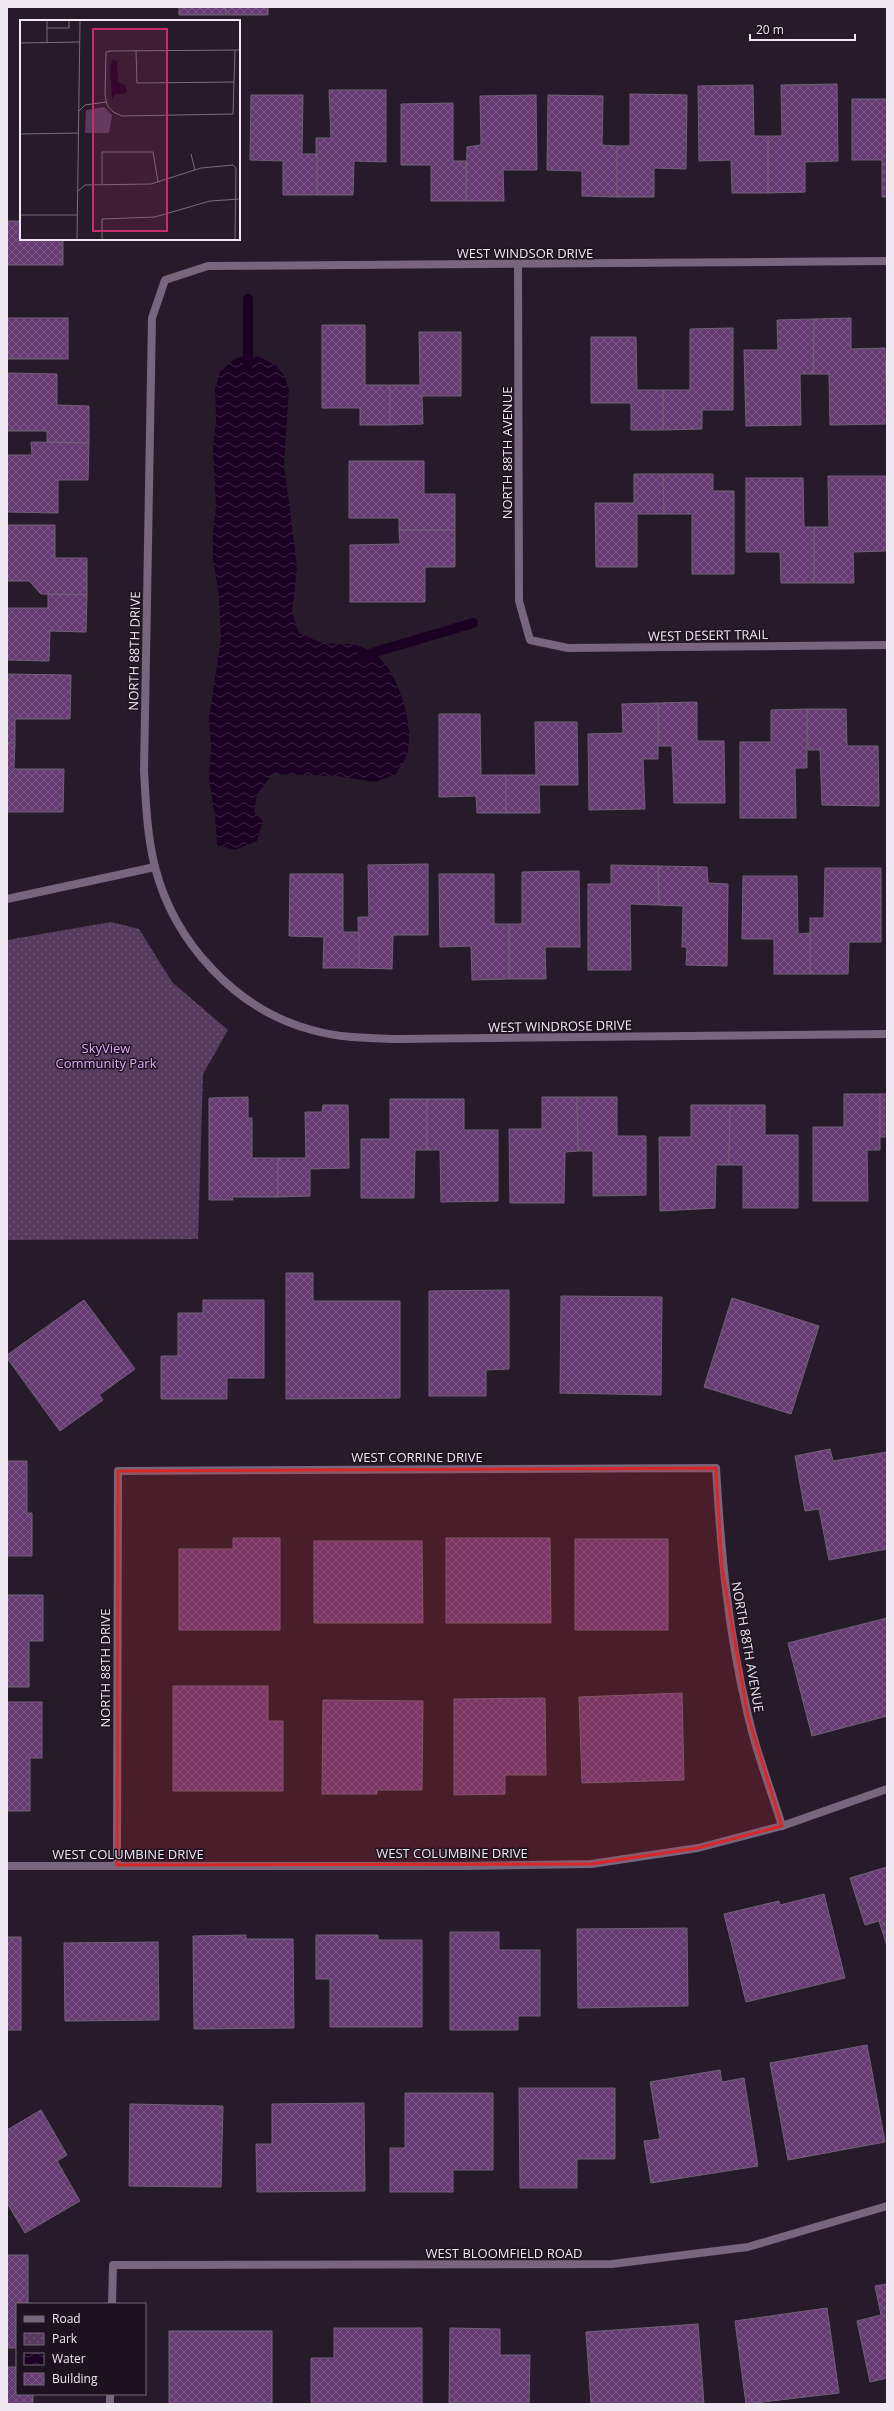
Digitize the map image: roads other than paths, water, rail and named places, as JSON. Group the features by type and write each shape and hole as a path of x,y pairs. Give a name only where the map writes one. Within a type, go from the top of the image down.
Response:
{"street":[{"name":"WEST WINDSOR DRIVE","path":"165,280 208,266 518,265 887,261"},
{"name":"NORTH 88TH AVENUE","path":"518,265 519,601 530,640"},
{"name":"NORTH 88TH DRIVE","path":"165,280 152,318 144,755 146,814 155,867 170,908 189,941 210,968 241,996"},
{"name":"WEST DESERT TRAIL","path":"530,640 568,648 887,645"},
{"path":"7,899 155,867"},
{"name":"WEST WINDROSE DRIVE","path":"241,996 273,1014 312,1030 353,1037 397,1040 887,1034"},
{"name":"NORTH 88TH AVENUE","path":"716,1468 722,1568 733,1644 748,1716 782,1826"},
{"name":"WEST CORRINE DRIVE","path":"118,1471 716,1468"},
{"name":"NORTH 88TH DRIVE","path":"117,1865 118,1471"},
{"name":"WEST COLUMBINE DRIVE","path":"7,1866 464,1866 591,1864 698,1848 782,1826 887,1789"},
{"name":"WEST BLOOMFIELD ROAD","path":"112,2303 113,2265 612,2264 748,2247 887,2206"}],"water":[{"path":"248,354 262,358 277,366 285,377 289,390 284,464 297,567 292,613 299,633 325,643 349,644 361,647 372,652 381,660 390,671 403,700 407,715 409,745 406,757 395,775 374,782 338,776 273,774 257,794 254,812 263,821 257,841 235,850 217,845 215,817 209,778 211,746 209,718 221,638 219,597 213,559 213,532 216,506 213,450 216,421 215,389 220,372 233,360"}],"waterway":[{"path":"248,299 248,364"},
{"path":"362,656 473,623"}],"park label":[{"name":"SkyView Community Park","path":"106,1056"}]}
